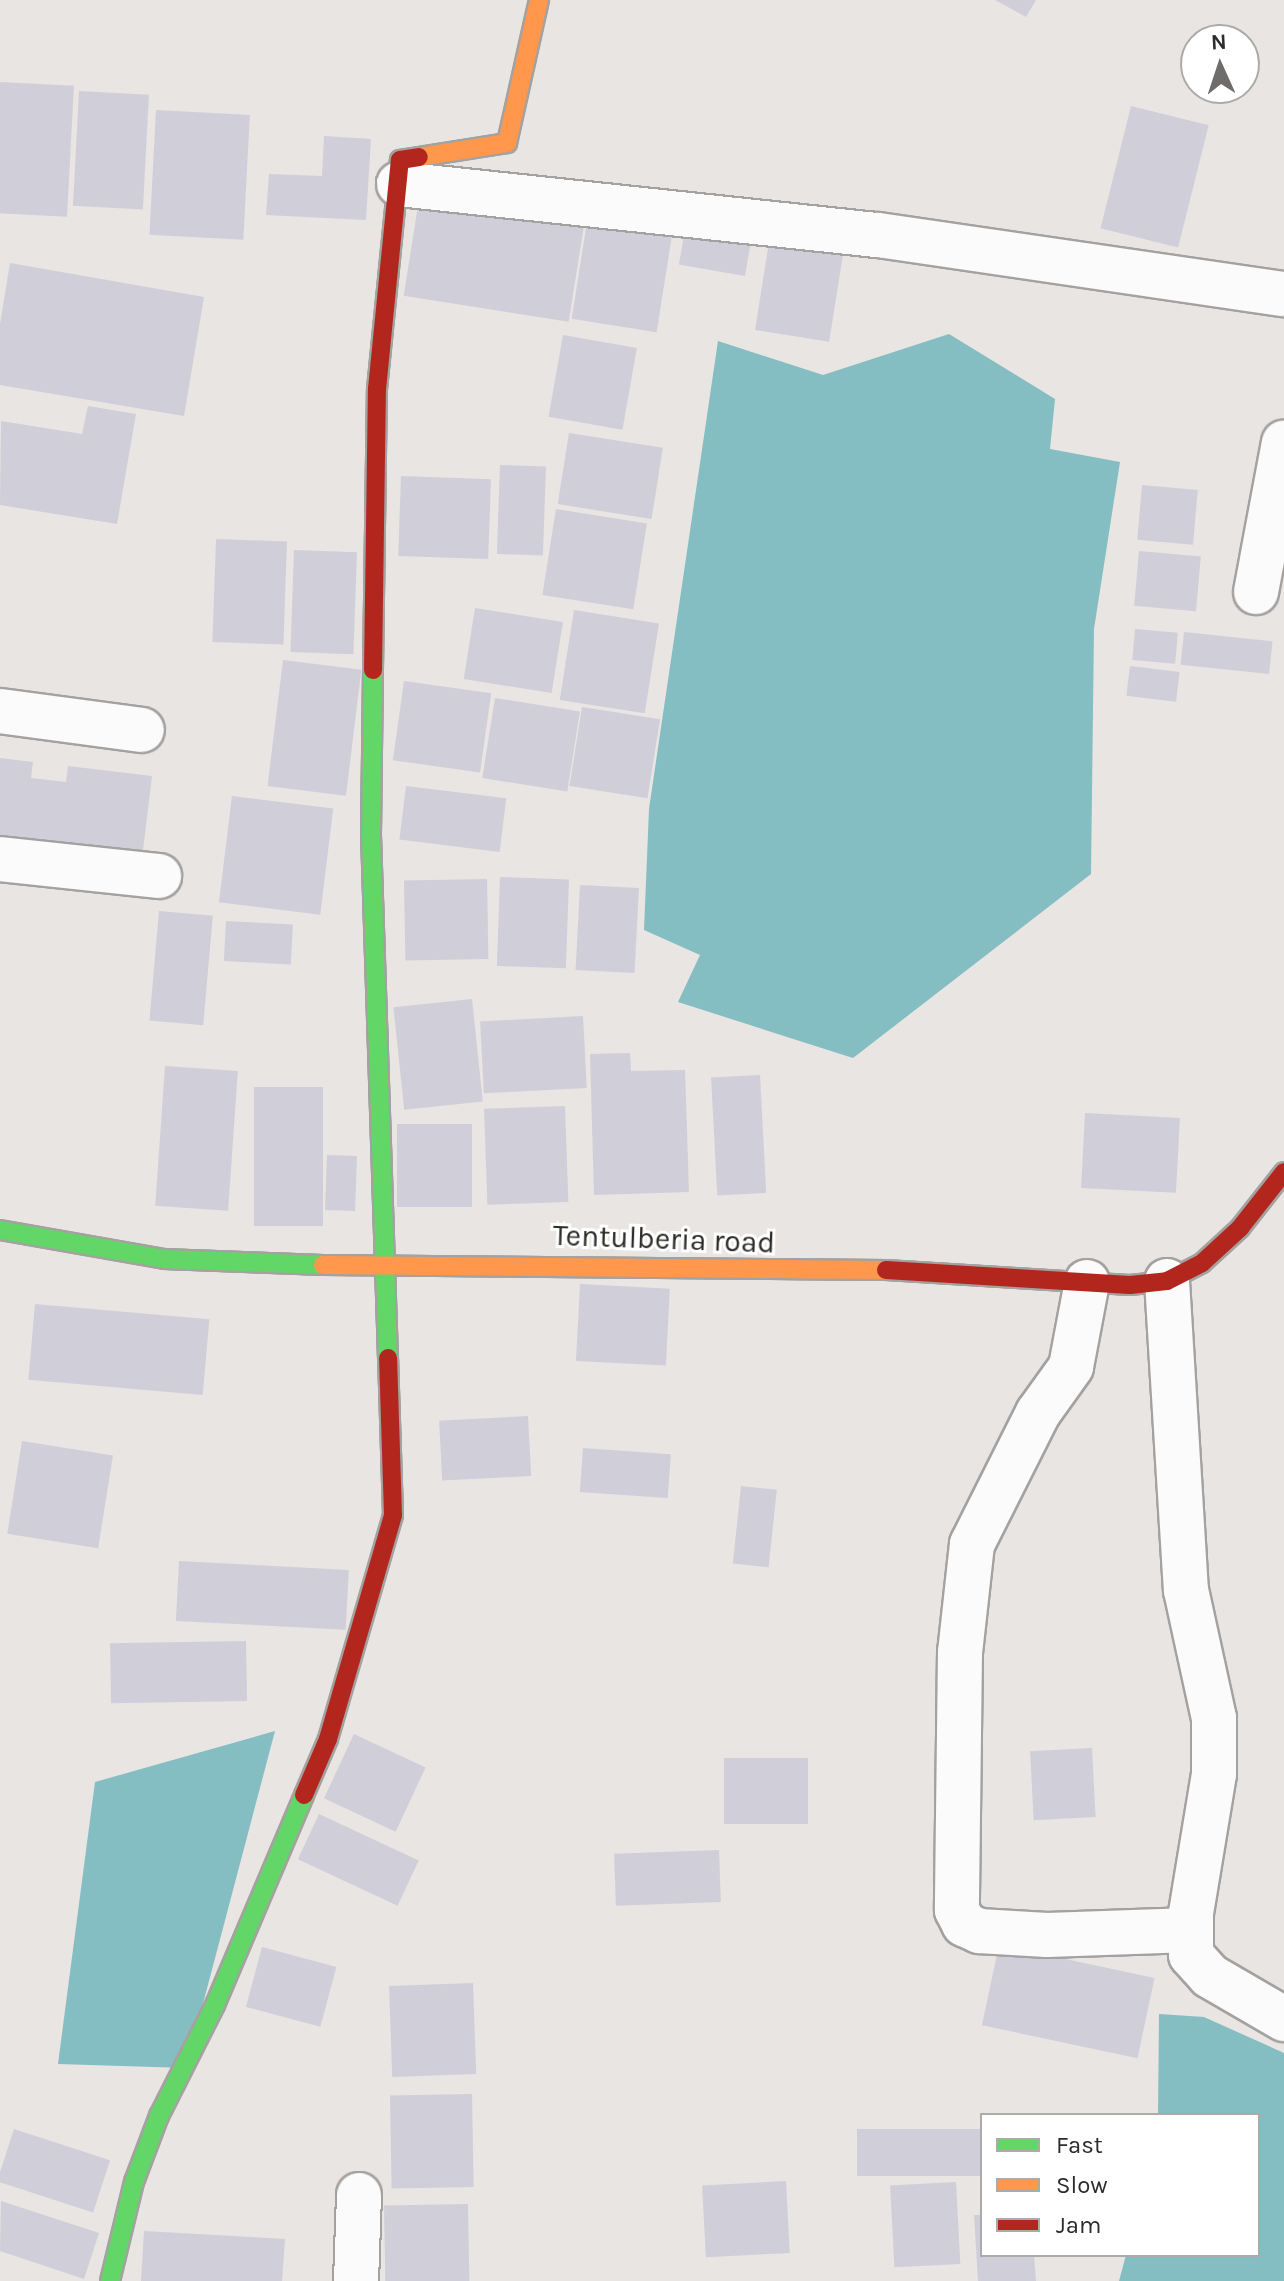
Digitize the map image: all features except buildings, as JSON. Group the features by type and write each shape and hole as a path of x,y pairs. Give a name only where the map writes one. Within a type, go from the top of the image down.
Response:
{"street":[{"path":"110,2281 144,2156 215,2005 328,1739 379,1573 393,1515 395,1459 384,1266 372,739 377,389 400,160 507,143 539,0"},
{"path":"399,184 878,235 1284,294"},
{"path":"1256,592 1284,443"},
{"path":"0,711 142,730"},
{"path":"0,859 159,876"},
{"name":"Tentulberia road","path":"0,1230 164,1259 384,1266 882,1270 1087,1282 1167,1281 1202,1263 1240,1228 1284,1172"},
{"path":"1167,1281 1186,1590 1214,1718 1214,1774 1191,1930 1191,1955 1210,1976 1284,2019"},
{"path":"1087,1282 1071,1367 1038,1413 972,1544 960,1652 957,1910 964,1924 979,1931 1047,1935 1191,1930"},
{"path":"356,2281 359,2195"}],"water":[{"path":"949,334 1055,399 1050,449 1120,462 1094,629 1091,874 853,1058 678,1002 700,955 644,930 649,809 718,341 823,375"},
{"path":"275,1731 186,2068 58,2064 95,1782"},
{"path":"1159,2014 1204,2017 1284,2053 1284,2281 1119,2281 1125,2257 1260,2257 1260,2113 1158,2113"}],"traffic: fast":[{"path":"373,670 371,835 388,1358"},
{"path":"0,1230 164,1259 323,1265"},
{"path":"110,2281 134,2182 159,2116 215,2005 304,1795"}],"traffic: slow":[{"path":"419,157 507,143 539,0"},
{"path":"323,1265 886,1270"}],"traffic: jam":[{"path":"373,670 377,389 400,160 419,157"},
{"path":"886,1270 1130,1285 1167,1281 1202,1263 1240,1228 1284,1172"},
{"path":"304,1795 328,1739 393,1515 388,1358"}]}
